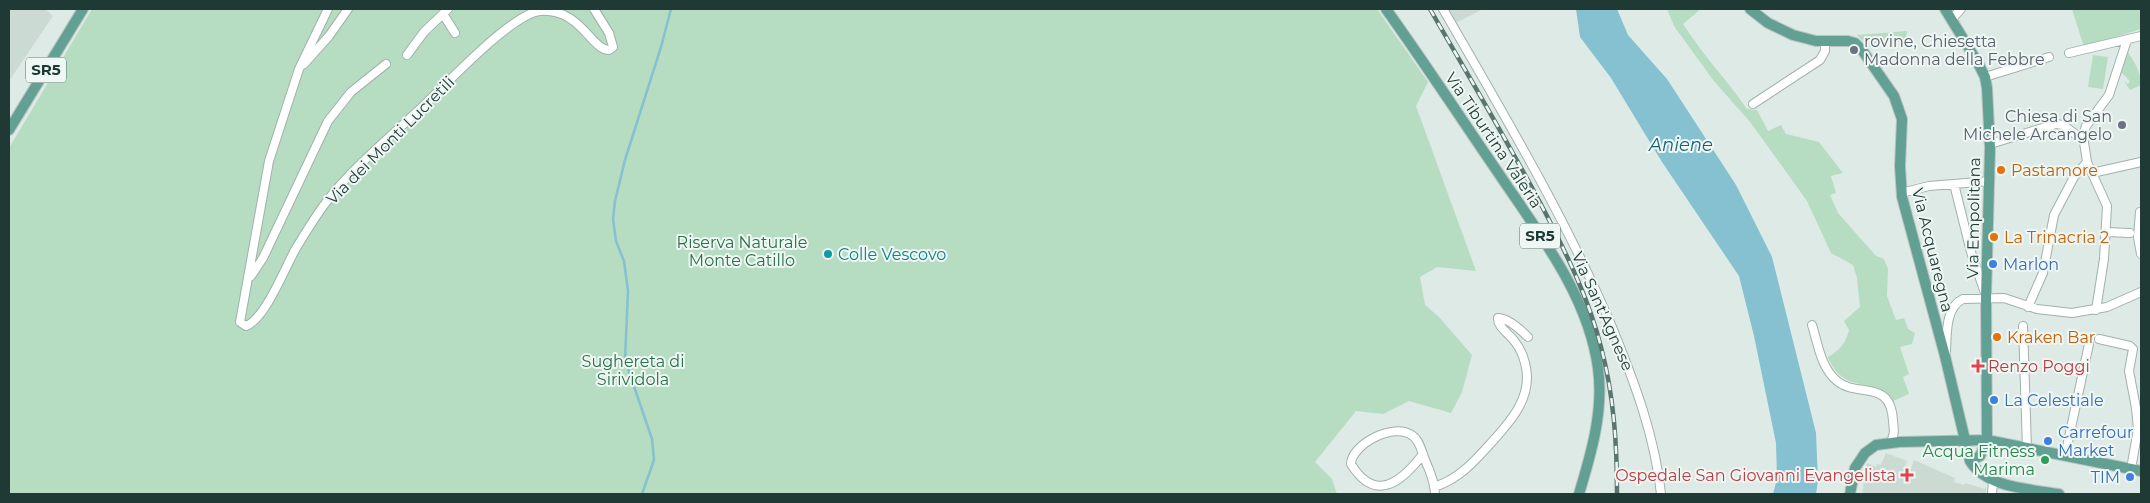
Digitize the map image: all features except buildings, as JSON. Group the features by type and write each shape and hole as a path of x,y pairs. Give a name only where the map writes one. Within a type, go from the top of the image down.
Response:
{"main road":[{"name":"SR5","path":"9,130 83,9"},
{"name":"Via Tiburtina Valeria","path":"1386,9 1510,190 1562,271 1581,307 1594,347 1599,392 1594,438 1579,494"},
{"name":"Via Acquaregna","path":"1750,9 1782,31 1803,38 1825,42 1848,41 1857,45 1894,96 1902,119 1900,166 1902,192 1970,461"},
{"name":"Via Empolitana","path":"1944,9 1951,14 1985,77 1990,144 1986,297 1987,440"},
{"path":"1850,494 1854,472 1859,459 1873,447 1894,440 1987,440 2136,470"},
{"path":"1987,440 1980,456 1970,461 1988,479 2059,494"}],"street":[{"name":"Via dei Monti Lucretili","path":"328,9 299,69 269,161 250,277 240,319 240,322 246,326 262,310 298,245 334,192 369,156 488,44 526,15 547,11 568,17 580,25 602,48 609,50 612,47 612,40 594,9"},
{"path":"299,69 330,36 348,9"},
{"name":"Via Sant'Agnese","path":"1443,9 1530,160 1595,287 1631,373 1657,460 1661,494"},
{"path":"1951,14 1961,9"},
{"path":"407,55 420,36 446,11 455,33"},
{"path":"2069,53 2141,36"},
{"path":"2096,310 2106,232 2106,203 2087,162 2083,140 2086,126 2109,95 2127,40"},
{"path":"1753,104 1818,61 1824,54 1825,42"},
{"path":"1985,77 2049,57"},
{"path":"250,277 263,258 328,121 351,92 386,64"},
{"path":"1990,144 2056,124 2063,125 2083,140"},
{"path":"2028,307 2042,273 2054,215 2074,177 2087,162"},
{"path":"2092,172 2141,162"},
{"path":"1902,192 1923,187 1990,181"},
{"path":"1954,184 1971,252 1986,297"},
{"path":"2140,212 2138,242 2141,254"},
{"path":"2106,232 2130,233"},
{"path":"1945,356 1948,323 1954,305 1963,299 1986,297 2008,299 2028,307 2067,313 2096,310 2141,292"},
{"path":"1423,454 1405,476 1383,491 1375,491 1368,487 1352,464 1352,458 1359,450 1378,435 1399,430 1412,435 1416,439 1423,454 1434,491 1455,478 1477,460 1510,422 1524,396 1527,376 1524,360 1520,350 1501,326 1498,318 1502,318 1512,324 1528,337"},
{"path":"1812,325 1823,362 1830,374 1845,386 1870,390 1885,399 1890,405 1893,416 1894,440"},
{"path":"2023,326 2027,448"},
{"path":"2099,339 2130,346 2134,349 2129,370 2137,412 2136,470"},
{"path":"2065,456 2090,344"},
{"path":"1988,479 1992,494"}],"shaded area":[{"path":"9,9 45,9 53,16 9,81"},
{"path":"1449,9 1483,9 1456,23"},
{"name":"Ospedale San Giovanni Evangelista","path":"1886,453 1907,461 1905,468 1910,471 1914,460 1955,478 1954,482 1985,489 1986,485 1986,494 1862,494 1867,463 1876,467 1877,464 1881,465"}],"green space":[{"name":"Riserva Naturale Monte Catillo","path":"92,9 1377,9 1428,82 1416,106 1476,271 1437,267 1420,277 1425,305 1439,317 1472,355 1462,392 1451,413 1409,401 1383,414 1356,411 1315,462 1332,479 1337,494 9,494 9,148"},
{"path":"1667,9 1701,9 1683,24 1747,109 1757,110 1768,131 1781,125 1786,134 1819,142 1843,173 1831,176 1836,193 1830,195 1838,213 1876,256 1884,259 1888,269 1887,296 1896,320 1904,318 1908,329 1915,333 1912,344 1900,347 1909,374 1903,377 1909,394 1893,401 1876,388 1850,381 1842,377 1834,369 1828,357 1839,349 1846,339 1849,330 1844,321 1860,307 1857,278 1853,265 1831,253 1807,201 1751,123 1713,80 1674,26"},
{"path":"2072,9 2141,9 2141,29 2084,47"},
{"path":"1907,31 1905,47 1897,41 1877,42 1869,47 1857,35"},
{"path":"2128,52 2139,72 2141,80 2141,85 2130,90 2124,81 2128,84 2130,81 2122,73 2119,75"},
{"path":"2093,55 2108,57 2103,89 2088,87"}],"water":[{"name":"Aniene","path":"1576,9 1617,9 1628,35 1667,79 1736,185 1772,257 1816,433 1818,481 1816,494 1773,494 1777,479 1776,443 1754,336 1739,276 1662,162 1611,78 1580,37"}],"waterway":[{"path":"642,494 654,460 652,439 625,360 628,291 624,261 616,241 613,219 615,201 625,160 661,47 671,9"}],"railway":[{"path":"1430,9 1546,214 1584,296 1596,330 1609,384 1615,438 1617,494"}],"place":[{"name":"rovine, Chiesetta Madonna della Febbre","path":"1854,50"},
{"name":"Chiesa di San Michele Arcangelo","path":"2122,125"},
{"name":"Pastamore","path":"2001,170"},
{"name":"La Trinacria 2","path":"1994,237"},
{"name":"Colle Vescovo","path":"828,254"},
{"name":"Marlon","path":"1993,264"},
{"name":"Kraken Bar","path":"1997,337"},
{"name":"Renzo Poggi","path":"1978,366"},
{"name":"La Celestiale","path":"1994,400"},
{"name":"Carrefour Market","path":"2048,441"},
{"name":"Acqua Fitness Marima","path":"2045,460"},
{"name":"Ospedale San Giovanni Evangelista","path":"1907,475"},
{"name":"TIM","path":"2130,477"}],"park label":[{"name":"Sughereta di Sirividola","path":"633,370"}]}
